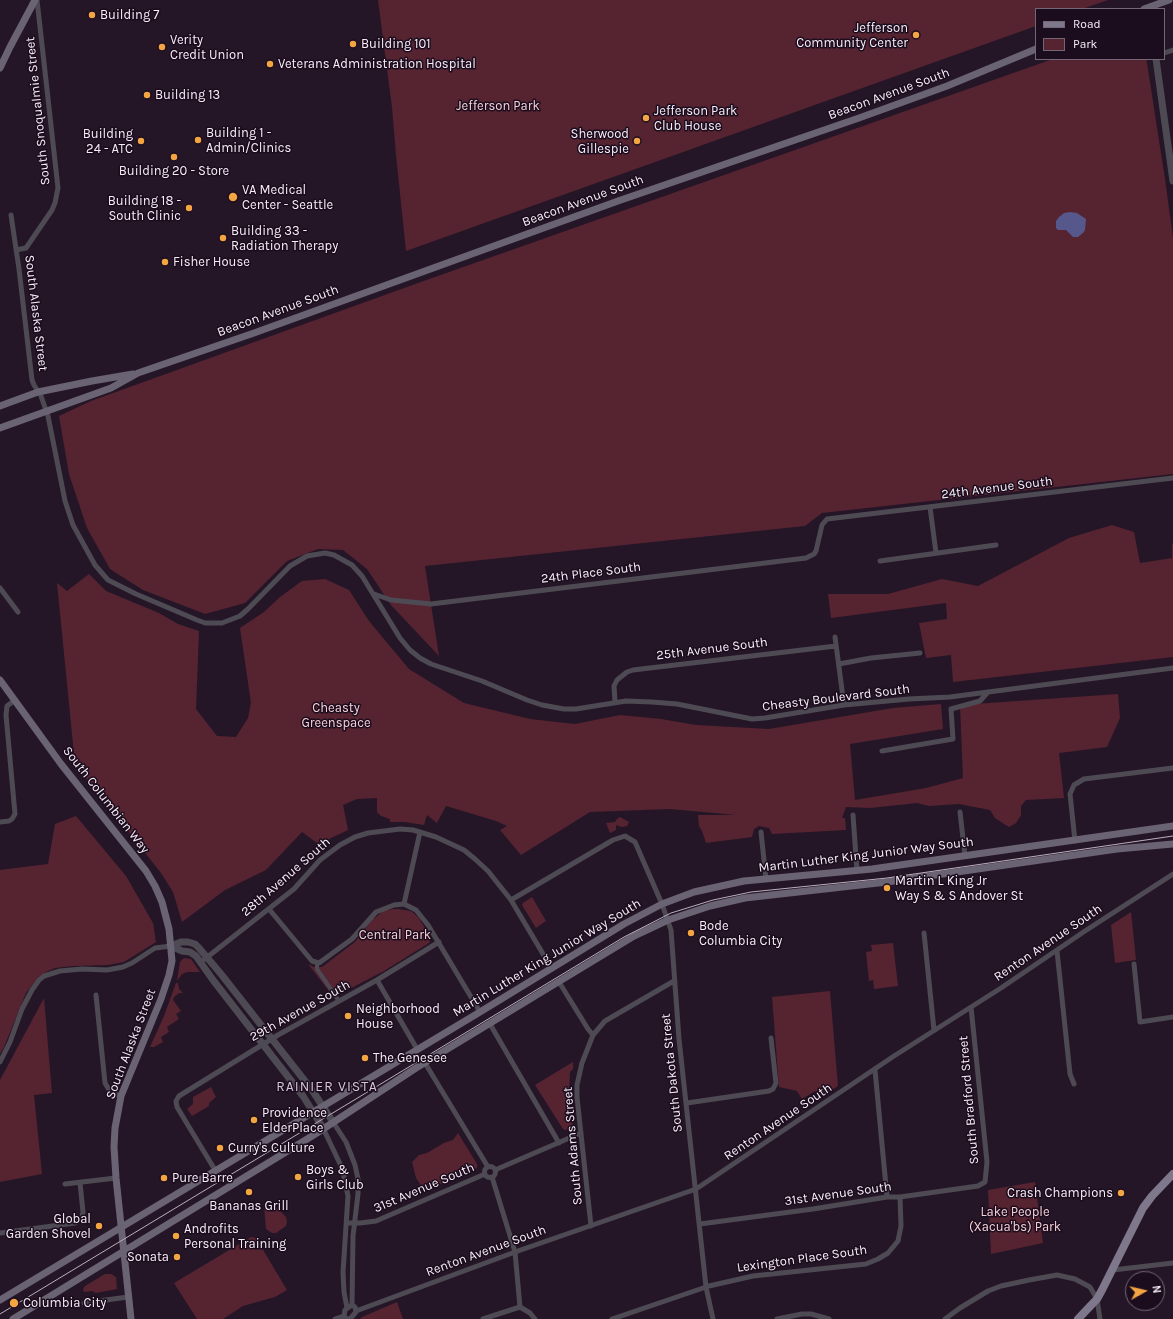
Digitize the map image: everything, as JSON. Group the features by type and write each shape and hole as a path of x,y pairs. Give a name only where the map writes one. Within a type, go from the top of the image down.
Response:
{"main road":[{"path":"0,68 10,46 36,0"},
{"path":"1147,6 1169,0"},
{"name":"Beacon Avenue South","path":"0,428 111,388 138,374 618,201 947,86 1035,49"},
{"name":"Beacon Avenue South","path":"0,406 38,392 92,381 138,374"},
{"name":"South Columbian Way","path":"0,680 61,764 140,862 151,879 159,894 165,912 171,946"},
{"name":"Martin Luther King Junior Way South","path":"0,1300 552,969 624,924 662,904 694,892 724,884 857,871 1173,826"},
{"name":"Martin Luther King Junior Way South","path":"13,1319 333,1122 425,1063 634,936 668,920 715,904 752,897 894,881 1117,849 1173,844"},
{"name":"South Alaska Street","path":"131,1319 120,1227 114,1147 115,1128 121,1096 166,988 172,961 171,946"},
{"path":"1078,1319 1098,1299 1143,1208 1173,1174"}],"street":[{"name":"South Snoqualmie Street","path":"16,250 26,248 52,210 58,188 36,0"},
{"path":"1156,60 1170,131 1173,181"},
{"name":"South Alaska Street","path":"11,215 32,380 46,411"},
{"name":"Cheasty Boulevard South","path":"46,411 50,424 65,501 73,525 95,565 108,580 116,585 197,620 222,623 240,616 290,566 308,556 325,553 334,555 352,565 362,576 400,638 410,650 420,658 431,664 482,681 526,700 555,708 564,710 576,709 615,702 664,702 752,719 784,716 844,705 950,697 1173,668"},
{"name":"24th Avenue South","path":"811,556 816,551 824,521 827,519 1173,478"},
{"path":"930,507 936,553"},
{"path":"880,561 996,545"},
{"name":"24th Place South","path":"374,594 391,600 431,604 806,558 811,556"},
{"path":"0,588 18,612"},
{"path":"835,637 844,705"},
{"name":"25th Avenue South","path":"615,702 614,686 617,680 626,672 633,670 836,646"},
{"path":"839,664 920,653"},
{"path":"882,751 953,739 951,709 980,701 988,692"},
{"path":"0,822 9,821 15,814 6,714 7,706 15,700"},
{"path":"1075,841 1070,794 1074,785 1084,779 1173,768"},
{"path":"960,812 965,856"},
{"path":"853,815 857,871"},
{"name":"28th Avenue South","path":"204,960 269,909 300,883 326,856 347,841 374,831 400,829 420,832"},
{"path":"404,904 420,832 444,840 464,850 488,871 511,900 552,969"},
{"path":"761,832 766,879"},
{"name":"South Dakota Street","path":"511,900 613,840 625,836 635,842 668,920 672,942 679,1039 706,1287 713,1319"},
{"name":"Renton Avenue South","path":"356,1311 515,1252 696,1190 934,1030 1173,874"},
{"path":"269,909 312,961 317,963 321,962 344,945 376,912 394,905 404,904 416,910 421,915 439,942 480,1012"},
{"path":"924,933 934,1030"},
{"name":"29th Avenue South","path":"215,1170 178,1110 176,1101 179,1096 271,1039 377,980 439,942"},
{"path":"0,1062 10,1042 22,1009 32,990 44,976 60,971 82,969 107,970 122,967 132,963 155,948 171,946 182,951 190,952 204,960 221,974 312,1090 346,1142 355,1165 358,1179 358,1194 353,1236 350,1306 345,1310 344,1316"},
{"path":"1057,951 1070,1074 1074,1084"},
{"path":"204,960 213,980 313,1111 323,1128 342,1168 348,1196 343,1272 344,1292 350,1306 355,1307 356,1311 350,1319 347,1319 344,1316"},
{"path":"317,963 317,970 339,1001"},
{"path":"1134,964 1140,1022 1173,1017"},
{"path":"377,980 417,1049"},
{"path":"559,982 593,1035 599,1026 606,1021 674,981"},
{"path":"96,995 105,1083 112,1093 121,1096"},
{"name":"South Bradford Street","path":"971,1007 987,1162 985,1182 978,1186"},
{"path":"490,1024 559,1143"},
{"name":"South Adams Street","path":"591,1226 577,1085 582,1063 593,1035"},
{"path":"686,1103 769,1091 773,1089 776,1083 771,1038"},
{"path":"425,1063 488,1167"},
{"path":"875,1070 887,1197"},
{"name":"31st Avenue South","path":"495,1170 581,1133"},
{"path":"488,1167 492,1166 495,1170 495,1175 492,1177"},
{"path":"488,1167 485,1174 492,1177"},
{"name":"31st Avenue South","path":"347,1223 376,1220 485,1174"},
{"path":"492,1177 515,1252 520,1307"},
{"path":"65,1184 116,1178"},
{"path":"0,1233 75,1223 82,1217 80,1183"},
{"name":"31st Avenue South","path":"700,1224 813,1209 887,1197 900,1197 978,1186"},
{"name":"Lexington Place South","path":"612,1319 706,1287 753,1276 866,1264 888,1253 898,1241 902,1226 900,1197"},
{"path":"1113,1270 1173,1262"},
{"path":"945,1319 988,1291 1001,1286 1050,1276 1062,1276 1075,1279 1090,1287 1098,1299 1100,1319"},
{"path":"84,1303 128,1297"},
{"path":"483,1319 520,1307 530,1313 535,1319"},
{"path":"777,1319 802,1314 812,1314 829,1319"},
{"path":"335,1319 344,1316"}],"green space":[{"name":"Jefferson Park","path":"378,0 1108,0 1085,8 1035,8 1035,26 406,251 392,107"},
{"path":"1050,60 1146,60 1173,238 1173,474 822,513 805,526 425,566 439,656 391,605 367,569 343,550 318,549 287,561 245,603 205,614 143,590 110,569 87,528 69,474 59,416 91,401 418,283"},
{"path":"1112,525 1134,532 1140,563 1172,558 1173,543 1173,657 953,682 951,655 926,658 919,623 947,619 946,603 831,618 828,594 888,594 942,579 978,586 1069,538"},
{"name":"Cheasty Greenspace","path":"89,574 106,591 159,613 178,624 199,631 196,709 217,736 236,737 248,718 251,703 240,628 264,612 280,597 302,581 325,579 349,590 369,621 409,669 464,703 530,719 575,724 620,715 661,719 696,725 769,729 893,708 941,704 943,729 850,744 855,800 926,788 963,778 960,705 1118,694 1120,718 1107,747 1059,753 1064,798 1026,800 1021,806 1021,815 1016,823 1009,827 995,818 990,810 959,804 929,806 917,803 870,808 846,807 842,818 845,818 846,830 772,834 769,828 759,826 754,829 752,837 706,843 699,826 698,815 736,815 670,809 590,812 521,855 500,830 507,826 496,821 446,806 437,823 427,815 424,825 405,822 390,822 390,819 381,816 377,812 377,798 357,799 343,805 348,830 331,838 321,846 302,832 266,870 225,890 182,922 173,892 161,873 75,764 57,583 67,591"},
{"path":"76,816 126,876 153,923 156,942 124,962 108,965 55,968 38,977 26,993 0,1054 0,870 48,864 55,824"},
{"path":"620,817 629,822 627,826 622,827 616,825 616,830 610,833 606,823 615,822"},
{"path":"532,897 546,921 536,928 522,905"},
{"name":"Central Park","path":"393,909 411,911 418,917 431,937 429,943 384,971 328,1000 330,994 329,991 308,964 314,967 322,967 355,942 373,918 383,911"},
{"path":"1131,912 1136,960 1115,963 1111,925"},
{"path":"893,943 898,986 874,989 873,980 869,981 866,952 872,951 871,945"},
{"path":"184,958 191,959 200,972 187,972 182,974 177,981 180,962"},
{"path":"176,983 178,983 179,989 183,993 179,993 173,1000 181,1011 176,1014 179,1019 167,1027 169,1032 161,1037 163,1042 154,1047 150,1047 164,1016"},
{"path":"830,991 838,1086 820,1098 815,1091 802,1099 797,1091 779,1087 772,997"},
{"path":"44,998 52,1093 34,1095 42,1174 0,1182 0,1080"},
{"path":"573,1062 573,1069 570,1072 569,1093 573,1128 565,1130 535,1085"},
{"path":"211,1087 216,1097 209,1103 209,1106 192,1116 187,1109 193,1104 193,1097"},
{"path":"458,1133 477,1164 477,1168 425,1191 416,1178 412,1162 419,1155 427,1153 444,1143 453,1140"},
{"name":"Lake People (Xacua'bs) Park","path":"1035,1182 1043,1243 991,1254 988,1190"},
{"path":"271,1202 286,1217 287,1221 286,1226 276,1233 272,1233 266,1229 264,1205"},
{"path":"251,1237 256,1238 287,1290 275,1297 243,1306 223,1319 197,1319 174,1283"},
{"path":"105,1274 111,1274 116,1277 117,1289 96,1293 92,1291 84,1292 83,1289 85,1286"},
{"path":"397,1302 403,1319 360,1319 362,1317"}],"water":[{"path":"1064,213 1077,213 1086,219 1085,230 1078,237 1073,237 1066,230 1058,230 1056,228 1056,221 1059,217"}],"tram line":[{"path":"0,1314 624,937 671,913 713,900 751,892 887,878 1173,836"}],"place":[{"name":"Building 7","path":"92,15"},
{"name":"Jefferson Community Center","path":"916,35"},
{"name":"Building 101","path":"353,44"},
{"name":"Verity Credit Union","path":"162,47"},
{"name":"Veterans Administration Hospital","path":"270,64"},
{"name":"Building 13","path":"147,95"},
{"name":"Jefferson Park Club House","path":"646,118"},
{"name":"Building 1 - Admin/Clinics","path":"198,140"},
{"name":"Building 24 - ATC","path":"141,141"},
{"name":"Sherwood Gillespie","path":"637,141"},
{"name":"Building 20 - Store","path":"174,157"},
{"name":"VA Medical Center - Seattle","path":"233,197"},
{"name":"Building 18 - South Clinic","path":"189,208"},
{"name":"Building 33 - Radiation Therapy","path":"223,238"},
{"name":"Fisher House","path":"165,262"},
{"name":"Martin L King Jr Way S & S Andover St","path":"887,888"},
{"name":"Bode Columbia City","path":"691,933"},
{"name":"Neighborhood House","path":"348,1016"},
{"name":"The Genesee","path":"365,1058"},
{"name":"Providence ElderPlace","path":"254,1120"},
{"name":"Curry's Culture","path":"220,1148"},
{"name":"Boys & Girls Club","path":"298,1177"},
{"name":"Pure Barre","path":"164,1178"},
{"name":"Bananas Grill","path":"249,1192"},
{"name":"Crash Champions","path":"1121,1193"},
{"name":"Global Garden Shovel","path":"99,1226"},
{"name":"Androfits Personal Training","path":"176,1236"},
{"name":"Sonata","path":"177,1257"},
{"name":"Columbia City","path":"14,1303"}],"district":[{"name":"RAINIER VISTA","path":"327,1087"}]}
